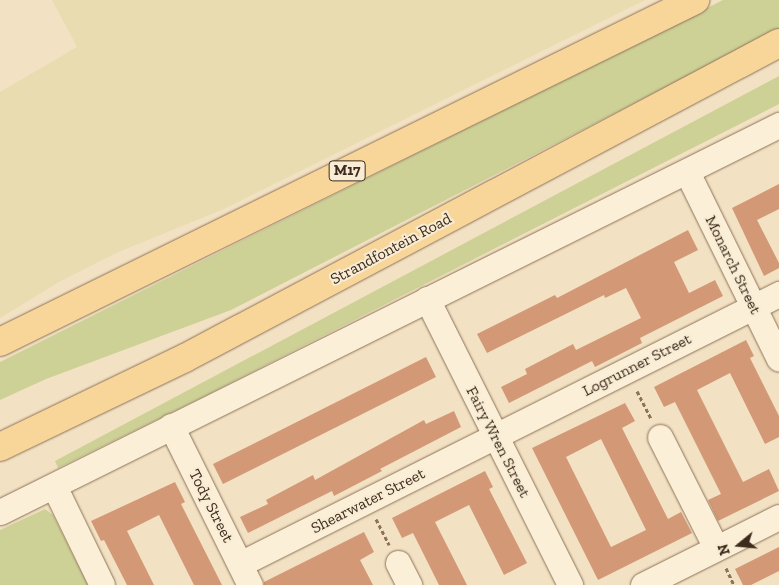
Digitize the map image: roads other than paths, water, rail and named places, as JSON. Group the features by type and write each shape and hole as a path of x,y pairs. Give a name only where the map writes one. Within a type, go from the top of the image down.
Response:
{"main road":[{"name":"M17","path":"0,342 695,0"},
{"name":"Strandfontein Road","path":"0,447 184,358 779,43"}],"street":[{"path":"0,512 779,125"},
{"name":"Monarch Street","path":"687,172 779,359"},
{"name":"Logrunner Street","path":"495,437 779,294"},
{"name":"Fairy Wren Street","path":"427,299 570,585"},
{"name":"Tody Street","path":"171,426 245,575"},
{"name":"Shearwater Street","path":"245,575 367,501 495,437"},
{"path":"660,437 716,548"},
{"path":"54,486 102,585"},
{"path":"643,585 779,517"}]}
